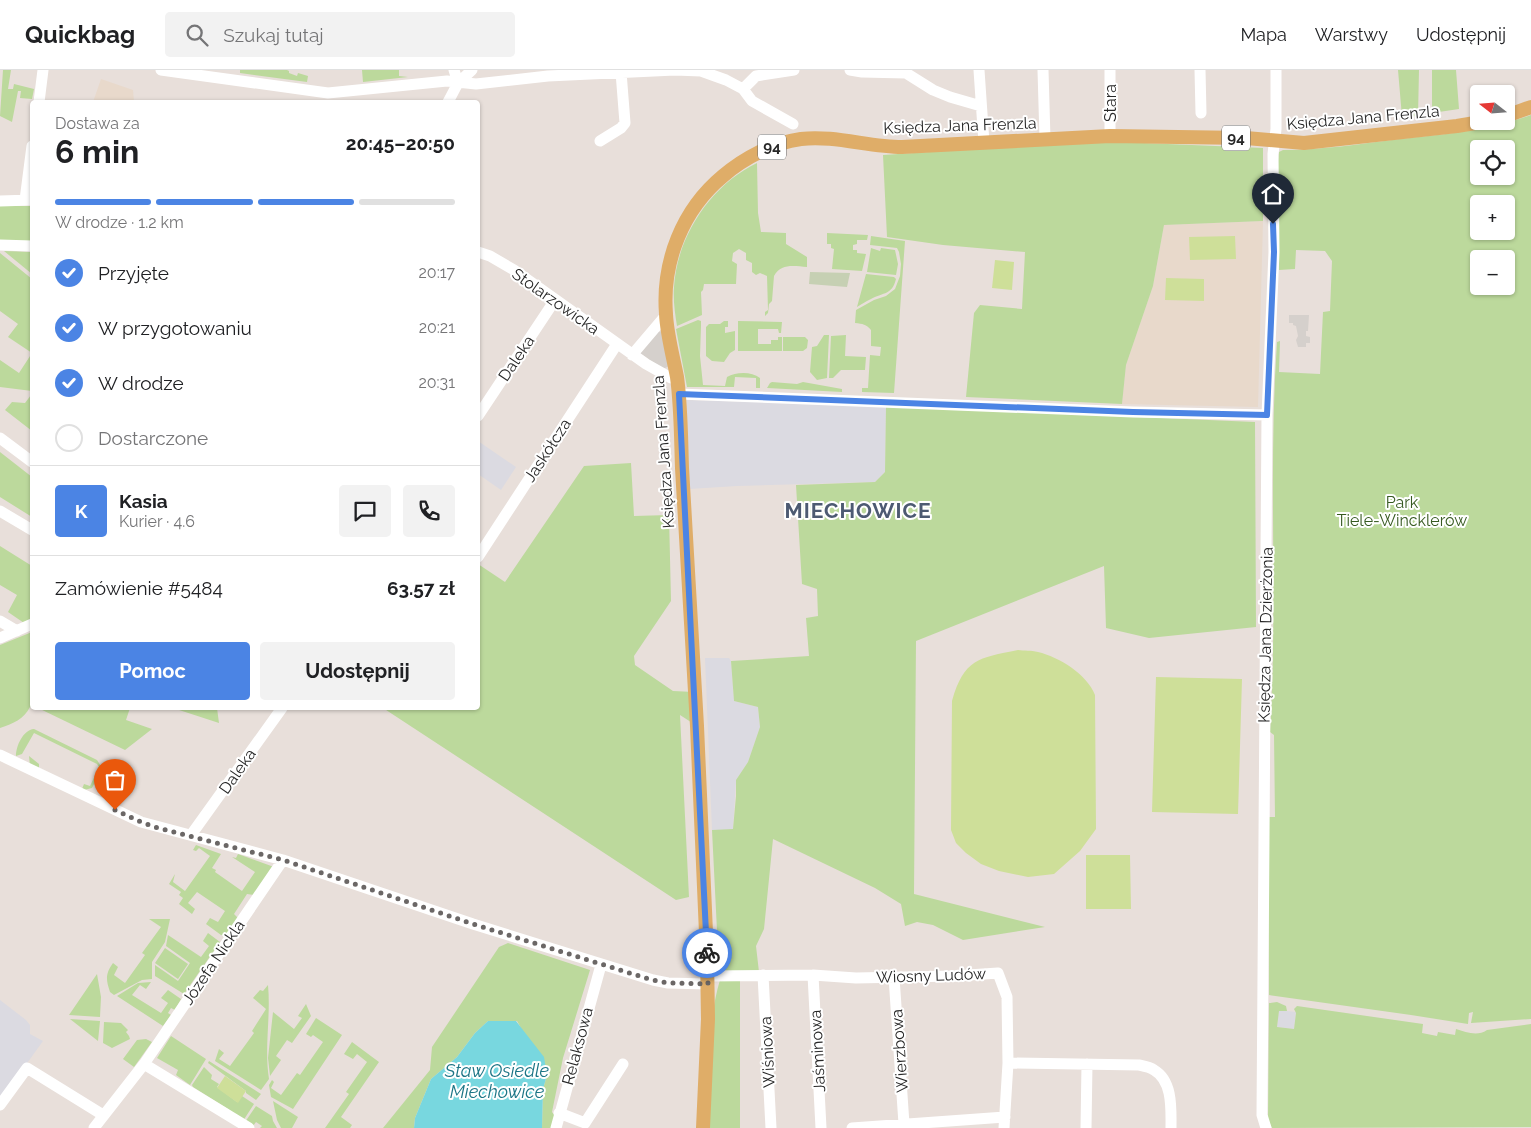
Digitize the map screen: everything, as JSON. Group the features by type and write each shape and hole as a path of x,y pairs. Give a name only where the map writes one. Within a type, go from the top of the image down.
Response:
{"main road":[{"path":"1515,113 1531,107"},
{"name":"Księdza Jana Frenzla","path":"703,1128 708,980 697,736 679,394 666,315 666,293 670,260 674,247 691,212 709,189 743,161 786,142 812,138 893,147 1110,136 1246,138 1304,142 1470,124"}],"street":[{"path":"39,100 43,70"},
{"path":"161,70 234,75 328,98 447,81 476,84 548,76 621,72 675,70 706,72 743,90 752,101 793,124"},
{"path":"454,70 458,83"},
{"path":"449,100 458,83 472,70"},
{"path":"743,90 756,76 794,70"},
{"path":"850,70 906,72 933,90 981,106"},
{"path":"979,70 984,142"},
{"path":"1043,70 1045,139"},
{"name":"Stara","path":"1110,70 1110,136"},
{"path":"1200,70 1201,113"},
{"name":"Księdza Jana Dzierżonia","path":"1266,1128 1262,1115 1262,1006 1267,415 1274,252 1276,70"},
{"path":"600,141 621,128 625,123 621,72"},
{"path":"0,200 29,200 30,182"},
{"path":"0,245 30,246"},
{"name":"Stolarzowicka","path":"480,253 490,256 514,270 646,364 671,378 676,377"},
{"name":"Daleka","path":"480,413 555,300"},
{"path":"632,355 666,315"},
{"name":"Jaskółcza","path":"480,554 617,344"},
{"path":"679,394 1133,412 1267,415"},
{"path":"0,438 30,460"},
{"path":"0,511 30,529"},
{"path":"0,621 17,631"},
{"path":"0,638 30,625"},
{"name":"Daleka","path":"191,835 281,710"},
{"path":"0,755 141,822 283,860 464,921 652,980 668,983 708,980"},
{"name":"Józefa Nickla","path":"94,1128 144,1064 283,860"},
{"name":"Relaksowa","path":"556,1128 601,965"},
{"name":"Wiosny Ludów","path":"708,980 763,975 813,975 856,978 998,973 1007,997 1008,1063 1004,1123"},
{"name":"Wiśniowa","path":"763,975 771,1128"},
{"name":"Jaśminowa","path":"813,975 821,1128"},
{"name":"Wierzbowa","path":"894,977 904,1124"},
{"path":"1008,1063 1139,1064 1156,1070 1166,1083 1170,1095 1171,1128"},
{"path":"144,1064 249,1128"},
{"path":"559,1113 585,1123 623,1064"},
{"path":"1086,1128 1087,1064"},
{"path":"0,1105 27,1068 104,1115"},
{"path":"852,1128 904,1124 1004,1123"}],"shaded area":[{"path":"101,79 133,90 134,100 94,100"},
{"path":"1263,221 1258,407 1122,404 1126,365 1153,286 1164,225"},
{"path":"1289,315 1309,315 1306,336 1310,337 1310,343 1306,343 1306,347 1298,347 1296,326 1293,323 1289,323"},
{"path":"663,331 669,366 663,369 640,353 658,332"},
{"path":"685,400 886,406 885,472 875,482 689,489"},
{"path":"480,442 516,467 501,490 480,475"},
{"path":"705,658 729,658 731,661 734,701 758,707 760,727 748,762 736,780 733,830 712,830"},
{"path":"0,1000 26,1020 30,1025 30,1034 43,1041 0,1101"},
{"path":"1279,1010 1296,1012 1294,1029 1277,1027"}],"green space":[{"path":"3,70 11,70 8,89 13,89 14,84 34,89 32,99 20,98 21,91 18,91 12,122 0,116"},
{"path":"240,70 287,70 289,73 297,76 298,73 308,76 307,82 240,73"},
{"path":"362,70 399,70 399,76 408,77 363,82"},
{"path":"1398,70 1419,70 1418,116 1402,117"},
{"path":"1432,70 1456,70 1459,109 1432,113"},
{"name":"Park Tiele-Wincklerów","path":"1531,115 1531,1019 1471,1023 1473,1012 1469,1013 1468,1024 1269,995 1268,817 1275,817 1274,735 1270,732 1273,634 1273,440 1277,342 1280,341 1279,372 1320,374 1323,312 1330,311 1332,261 1325,251 1296,250 1295,269 1279,270 1277,170 1279,152 1283,150 1327,148 1470,130 1515,130 1515,120"},
{"path":"1120,142 1263,148 1263,221 1164,225 1153,286 1126,365 1122,404 966,397 974,313 980,305 1022,309 1025,252 943,245 887,237 883,155"},
{"path":"757,163 758,213 761,232 786,233 786,244 807,257 807,267 788,266 777,272 774,276 772,301 769,304 768,313 765,316 765,312 768,310 767,276 760,273 756,275 752,272 752,263 746,260 746,253 739,249 733,253 732,261 737,264 736,284 704,284 701,292 702,315 677,326 674,287 682,249 689,231 711,198 725,184"},
{"path":"0,206 30,206 30,241 0,241"},
{"path":"827,233 868,235 867,240 857,240 857,244 853,245 853,250 857,250 857,253 866,254 862,271 832,269 834,249 831,248 831,244 827,244"},
{"path":"871,236 905,241 894,393 862,392 862,388 868,388 870,355 880,356 881,347 871,346 871,330 864,325 855,323 856,310 886,296 895,289 900,276 901,264 897,248 870,245"},
{"path":"1235,236 1236,259 1190,260 1189,237"},
{"path":"871,248 880,251 881,248 895,250 898,264 896,275 867,272"},
{"path":"4,251 30,252 30,272"},
{"path":"0,253 30,277 30,352 8,337 18,324 0,311"},
{"path":"995,260 1014,262 1012,290 992,288"},
{"path":"810,272 850,273 847,287 809,284"},
{"path":"866,274 894,277 896,279 890,291 857,307"},
{"path":"1166,278 1204,279 1204,301 1165,300"},
{"path":"698,320 701,321 700,356 703,385 725,386 727,377 744,373 760,378 760,388 756,388 756,378 735,377 734,387 687,387 676,329"},
{"path":"728,321 725,333 735,331 735,350 730,353 724,362 712,361 706,356 706,327 709,324 720,324"},
{"path":"738,321 782,322 781,333 779,333 778,329 758,329 758,344 771,344 771,340 778,340 778,337 782,337 782,351 738,351"},
{"path":"824,335 829,335 827,378 817,380 810,372 812,347 817,346"},
{"path":"846,335 845,356 866,357 865,370 841,370 833,378 829,378 831,336"},
{"path":"783,337 805,337 808,340 807,348 803,351 783,351"},
{"path":"30,356 30,391 0,387 0,360 19,373"},
{"path":"772,382 797,384 803,382 842,389 842,392 767,388"},
{"path":"30,396 30,429 5,410 12,402 25,403"},
{"path":"886,406 1255,422 1256,627 1149,638 1106,628 1104,566 916,641 914,894 1045,927 963,940 933,925 917,922 905,926 901,904 875,888 773,839 764,929 756,946 759,972 719,971 712,830 733,829 736,780 748,762 760,727 758,707 734,701 731,661 809,656 806,618 818,616 817,589 802,584 796,485 875,482 885,472"},
{"path":"0,452 30,475 30,516 0,497"},
{"path":"631,463 634,516 669,515 671,601 634,656 635,665 673,691 694,692 697,726 680,715 689,897 676,900 386,710 480,710 480,565 505,582 584,466"},
{"path":"0,546 30,565 30,620 24,623 8,612 17,595 0,585"},
{"path":"30,633 30,707 18,720 0,728 0,645"},
{"path":"1018,650 1046,654 1063,662 1086,680 1095,695 1096,829 1080,851 1054,874 1028,877 999,871 981,864 956,843 951,830 952,701 957,687 962,676 974,663 992,655"},
{"path":"1156,677 1242,679 1238,814 1152,812"},
{"path":"42,710 129,710 126,720 152,729 125,750"},
{"path":"179,710 217,710 219,723"},
{"path":"34,729 97,760 102,768 92,788 84,790 76,789 30,766 29,756 39,764 39,768 82,789 84,784 90,786 99,767 97,764 34,733 22,754 16,756 17,748 23,735"},
{"path":"196,845 221,854 212,868 242,891 255,872 232,857 236,858 238,854 274,867 254,895 247,894 234,914 239,919 226,936 221,935 206,924 210,918 218,922 225,911 197,892 188,903 195,909 192,914 179,904 183,898 179,895 181,892 169,884 175,874 173,882 185,891 210,856 199,848 196,851 193,850"},
{"path":"1086,855 1130,855 1131,909 1086,909"},
{"path":"149,919 170,919 165,942 152,962 152,979 142,980 114,995 110,992 108,984 109,970 113,963 118,967 114,975 125,983 145,955 142,953 161,927"},
{"path":"208,933 220,942 184,994 155,976 155,965 178,981 190,963 166,946 168,935 201,957 209,946 203,941"},
{"path":"508,943 590,970 563,1058 552,1112 555,1116 552,1128 542,1128 543,1089 547,1075 517,1021 488,1021 475,1033 457,1057 431,1079 415,1118 414,1128 383,1128 430,1070 432,1047 499,947"},
{"path":"165,948 188,964 178,979 155,963"},
{"path":"97,974 101,997 100,1017 69,1015"},
{"path":"740,979 740,1128 708,1128 712,1016 720,980"},
{"path":"151,982 146,989 140,985 132,995 161,1013 168,1003 161,998 168,990 181,999 175,1010 171,1008 168,1013 171,1015 163,1026 117,996 138,983"},
{"path":"268,985 267,1055 269,1079 261,1090 215,1061 219,1049 224,1053 219,1059 230,1066 254,1033 252,1031 266,1009 253,998"},
{"path":"1277,1002 1286,1006 1287,1011 1279,1011 1277,1027 1294,1029 1296,1013 1294,1009 1297,1006 1423,1024 1422,1033 1437,1036 1438,1032 1455,1035 1456,1029 1475,1034 1487,1030 1531,1024 1531,1127 1272,1128 1268,1120 1269,1003"},
{"path":"306,1004 311,1016 292,1043 287,1040 276,1056 281,1060 270,1076 268,1058 273,1012 294,1029 302,1018 298,1016"},
{"path":"316,1018 342,1035 293,1109 271,1097 269,1085 272,1080 274,1082 271,1088 281,1095 297,1073 300,1075 323,1042 313,1035 311,1037 306,1034"},
{"path":"70,1019 100,1021 98,1041"},
{"path":"104,1022 121,1023 128,1030 126,1032 130,1039 112,1048 103,1043"},
{"path":"171,1036 206,1059 190,1085 176,1075 178,1070 157,1058"},
{"path":"146,1039 152,1042 134,1067 123,1059 137,1040"},
{"path":"352,1042 379,1062 341,1117 352,1125 350,1128 325,1128 349,1094 346,1092 367,1062 357,1054 353,1059 344,1054"},
{"path":"209,1061 261,1094 256,1100 208,1063"},
{"path":"204,1067 212,1075 211,1079 219,1084 217,1087 237,1102 242,1096 254,1104 243,1121 193,1087 192,1085"},
{"path":"225,1076 246,1091 238,1103 217,1088"},
{"path":"273,1101 298,1117 292,1128 281,1128 277,1120"},
{"path":"256,1106 272,1116 277,1128 260,1128 262,1126 256,1122 253,1126 245,1122"}],"water":[{"name":"Staw Osiedle Miechowice","path":"488,1021 516,1021 544,1057 547,1075 543,1089 542,1128 414,1128 415,1118 431,1079 457,1057 475,1033"}],"way so far":[{"path":"115,810 158,828 215,841 283,860 473,924 652,980 668,983 708,984 707,953"}],"district":[{"name":"MIECHOWICE","path":"858,511"}],"route":[{"path":"707,953 679,394 1133,412 1267,415 1274,252 1273,224"}]}
